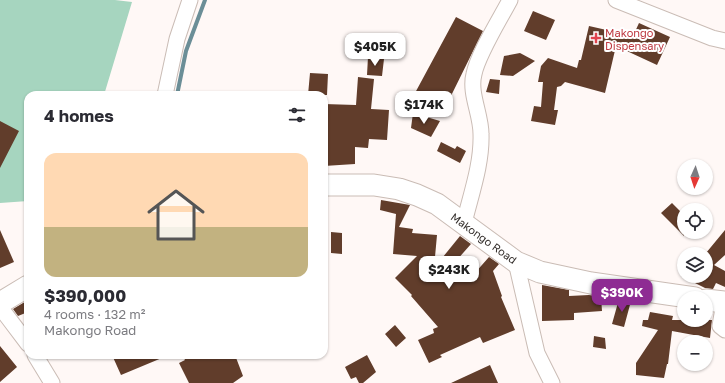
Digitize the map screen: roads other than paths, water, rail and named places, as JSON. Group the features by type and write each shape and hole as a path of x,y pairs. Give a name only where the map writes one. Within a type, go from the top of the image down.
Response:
{"street":[{"path":"166,91 177,38 190,0"},
{"path":"464,223 478,168 481,135 480,119 474,97 473,74 510,0"},
{"path":"616,0 725,41"},
{"name":"Makongo Road","path":"328,185 374,185 399,189 437,204 516,262 540,272 591,283 677,295"},
{"path":"516,262 538,353 552,383"},
{"path":"0,303 24,288"},
{"path":"718,301 720,326 725,330"},
{"path":"0,307 24,339"},
{"path":"37,359 52,383"}],"waterway":[{"path":"178,91 186,51 205,0"}],"place":[{"name":"Makongo Dispensary","path":"596,38"}]}
